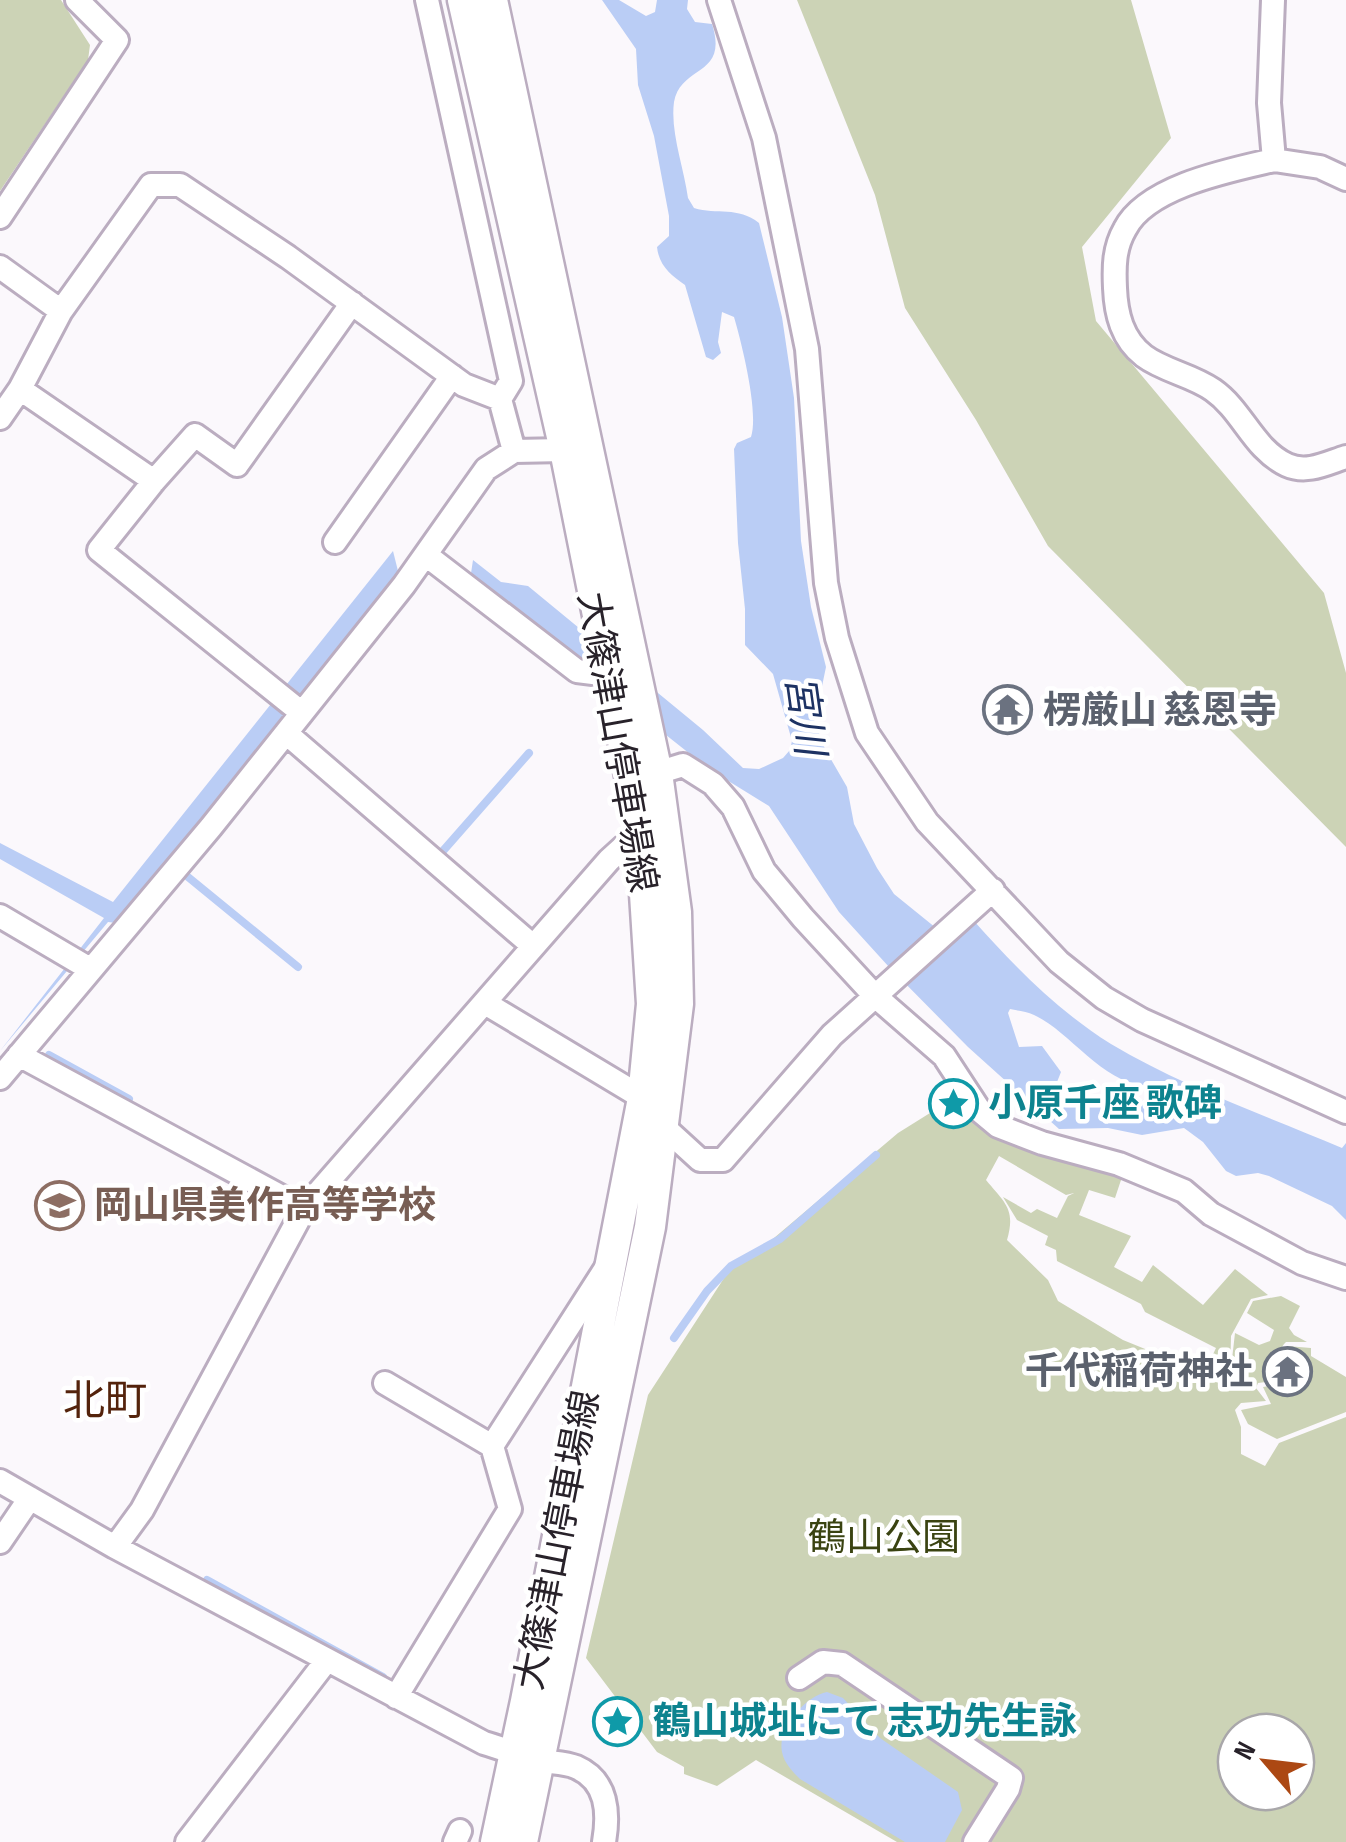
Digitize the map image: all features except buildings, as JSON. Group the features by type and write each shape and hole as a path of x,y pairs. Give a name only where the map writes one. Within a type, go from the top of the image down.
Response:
{"main road":[{"name":"大篠津山停車場線","path":"462,0 565,450 641,831 652,1004 643,1098 527,1757 522,1842"},
{"name":"大篠津山停車場線","path":"492,0 658,773 676,912 678,1004 650,1227 527,1757 496,1842"}],"street":[{"path":"0,217 117,40 77,0"},
{"path":"427,0 512,381 500,398"},
{"path":"719,0 764,138 807,349 826,583 836,638 866,733 927,822 986,896 1104,998 1142,1020 1346,1112"},
{"path":"1273,0 1270,103 1274,160"},
{"path":"1346,178 1320,167 1274,160 1200,178 1155,200 1126,224 1114,265 1116,314 1128,340 1145,356 1211,388 1235,409 1259,445 1288,466 1308,470 1346,456"},
{"path":"0,418 20,389 61,310 150,184 180,184 464,385 500,398"},
{"path":"0,266 61,310"},
{"path":"302,713 99,550 195,436 237,465 352,303"},
{"path":"334,542 452,376"},
{"path":"20,389 154,481"},
{"path":"500,398 514,450"},
{"path":"0,1078 302,713 426,555 486,469 514,450 565,450"},
{"path":"426,555 577,671 609,675"},
{"path":"286,733 533,946"},
{"path":"658,773 684,765 713,784 733,807 764,871 877,993 944,1056 980,1112 998,1126 1042,1143 1120,1164 1184,1191 1211,1214 1302,1263 1346,1278"},
{"path":"116,1546 142,1510 304,1209 608,860 641,831"},
{"path":"665,1128 700,1160 723,1160 832,1036 986,896"},
{"path":"0,916 90,969"},
{"path":"486,1003 643,1098"},
{"path":"19,1055 304,1209"},
{"path":"492,1446 612,1259"},
{"path":"385,1384 492,1446 510,1509 396,1697"},
{"path":"0,1481 484,1743 527,1757 575,1766 603,1793 608,1815 604,1842"},
{"path":"0,1542 30,1498"},
{"path":"188,1842 327,1660"},
{"path":"798,1678 823,1662 842,1664 1010,1778 1011,1784 975,1842"}],"green space":[{"path":"0,0 61,0 90,45 88,60 0,191"},
{"path":"797,0 1131,0 1171,138 1082,247 1096,321 1324,593 1346,673 1346,847 1048,546 976,420 905,308 875,195"},
{"name":"鶴山公園","path":"954,1098 991,1131 1123,1174 1115,1198 1089,1190 1079,1215 1131,1236 1114,1267 1142,1282 1153,1265 1203,1305 1235,1269 1268,1295 1251,1299 1231,1336 1230,1377 1235,1333 1259,1345 1270,1341 1274,1330 1247,1313 1253,1301 1281,1296 1300,1306 1289,1328 1307,1342 1286,1342 1282,1346 1279,1360 1283,1380 1258,1383 1256,1388 1266,1401 1241,1403 1235,1410 1241,1427 1241,1454 1265,1466 1279,1443 1346,1417 1346,1842 897,1842 756,1760 717,1786 684,1774 684,1767 657,1752 586,1658 648,1395 728,1272 898,1133","holes":["999,1156 1066,1195 1074,1193 1068,1196 1057,1218 1037,1209 1031,1213 1003,1197 1017,1220 1048,1236 1045,1245 1056,1250 1057,1261 1216,1348 1204,1373 1123,1340 1058,1301 1048,1280 1007,1240 1009,1213 986,1180"]},
{"path":"1287,1346 1311,1348 1311,1356 1346,1377 1346,1412 1277,1439 1248,1424 1241,1410 1271,1404 1263,1387 1287,1383 1282,1358"}],"water":[{"name":"宮川","path":"602,0 619,0 646,16 655,12 657,0 688,0 687,9 695,22 712,24 714,53 709,62 685,81 674,102 678,150 688,198 694,208 735,213 759,223 782,317 794,398 801,541 811,607 826,667 813,717 825,749 847,787 854,824 877,868 894,894 936,928 974,921 1038,987 1111,1044 1225,1100 1342,1148 1346,1143 1346,1220 1332,1206 1269,1176 1236,1176 1226,1171 1203,1142 1184,1128 1142,1135 1108,1128 1059,1129 968,1047 839,912 769,806 709,769 470,580 473,560 501,582 528,586 703,730 743,768 759,769 783,758 790,750 792,741 773,674 745,645 734,449 737,443 751,437 753,426 745,361 734,317 722,312 718,342 721,353 713,360 706,357 685,285 660,260 657,247 669,236 669,216 654,136 638,85 636,49","holes":["1010,1009 1047,1022 1113,1075 1143,1085 1149,1096 1140,1102 1106,1098 1067,1103 1060,1100 1055,1087 1061,1072 1042,1046 1019,1047"]},
{"path":"393,551 399,575 121,920 108,922 0,1051 104,918 0,859 0,843 113,902"},
{"path":"827,1692 843,1698 880,1738 958,1792 962,1810 945,1842 905,1842 800,1779 789,1767 782,1743 788,1724 810,1700"}],"waterway":[{"path":"434,854 442,852 529,753"},
{"path":"188,877 298,967"},
{"path":"49,1055 129,1099"},
{"path":"674,1338 707,1291 731,1266 780,1239 876,1155"},
{"path":"207,1580 383,1677"}],"place":[{"name":"楞厳山 慈恩寺","path":"1008,710"},
{"name":"小原千座 歌碑","path":"953,1103"},
{"name":"岡山県美作高等学校","path":"59,1205"},
{"name":"千代稲荷神社","path":"1288,1371"},
{"name":"鶴山城址にて 志功先生詠","path":"618,1721"}],"district":[{"name":"北町","path":"105,1400"}]}
